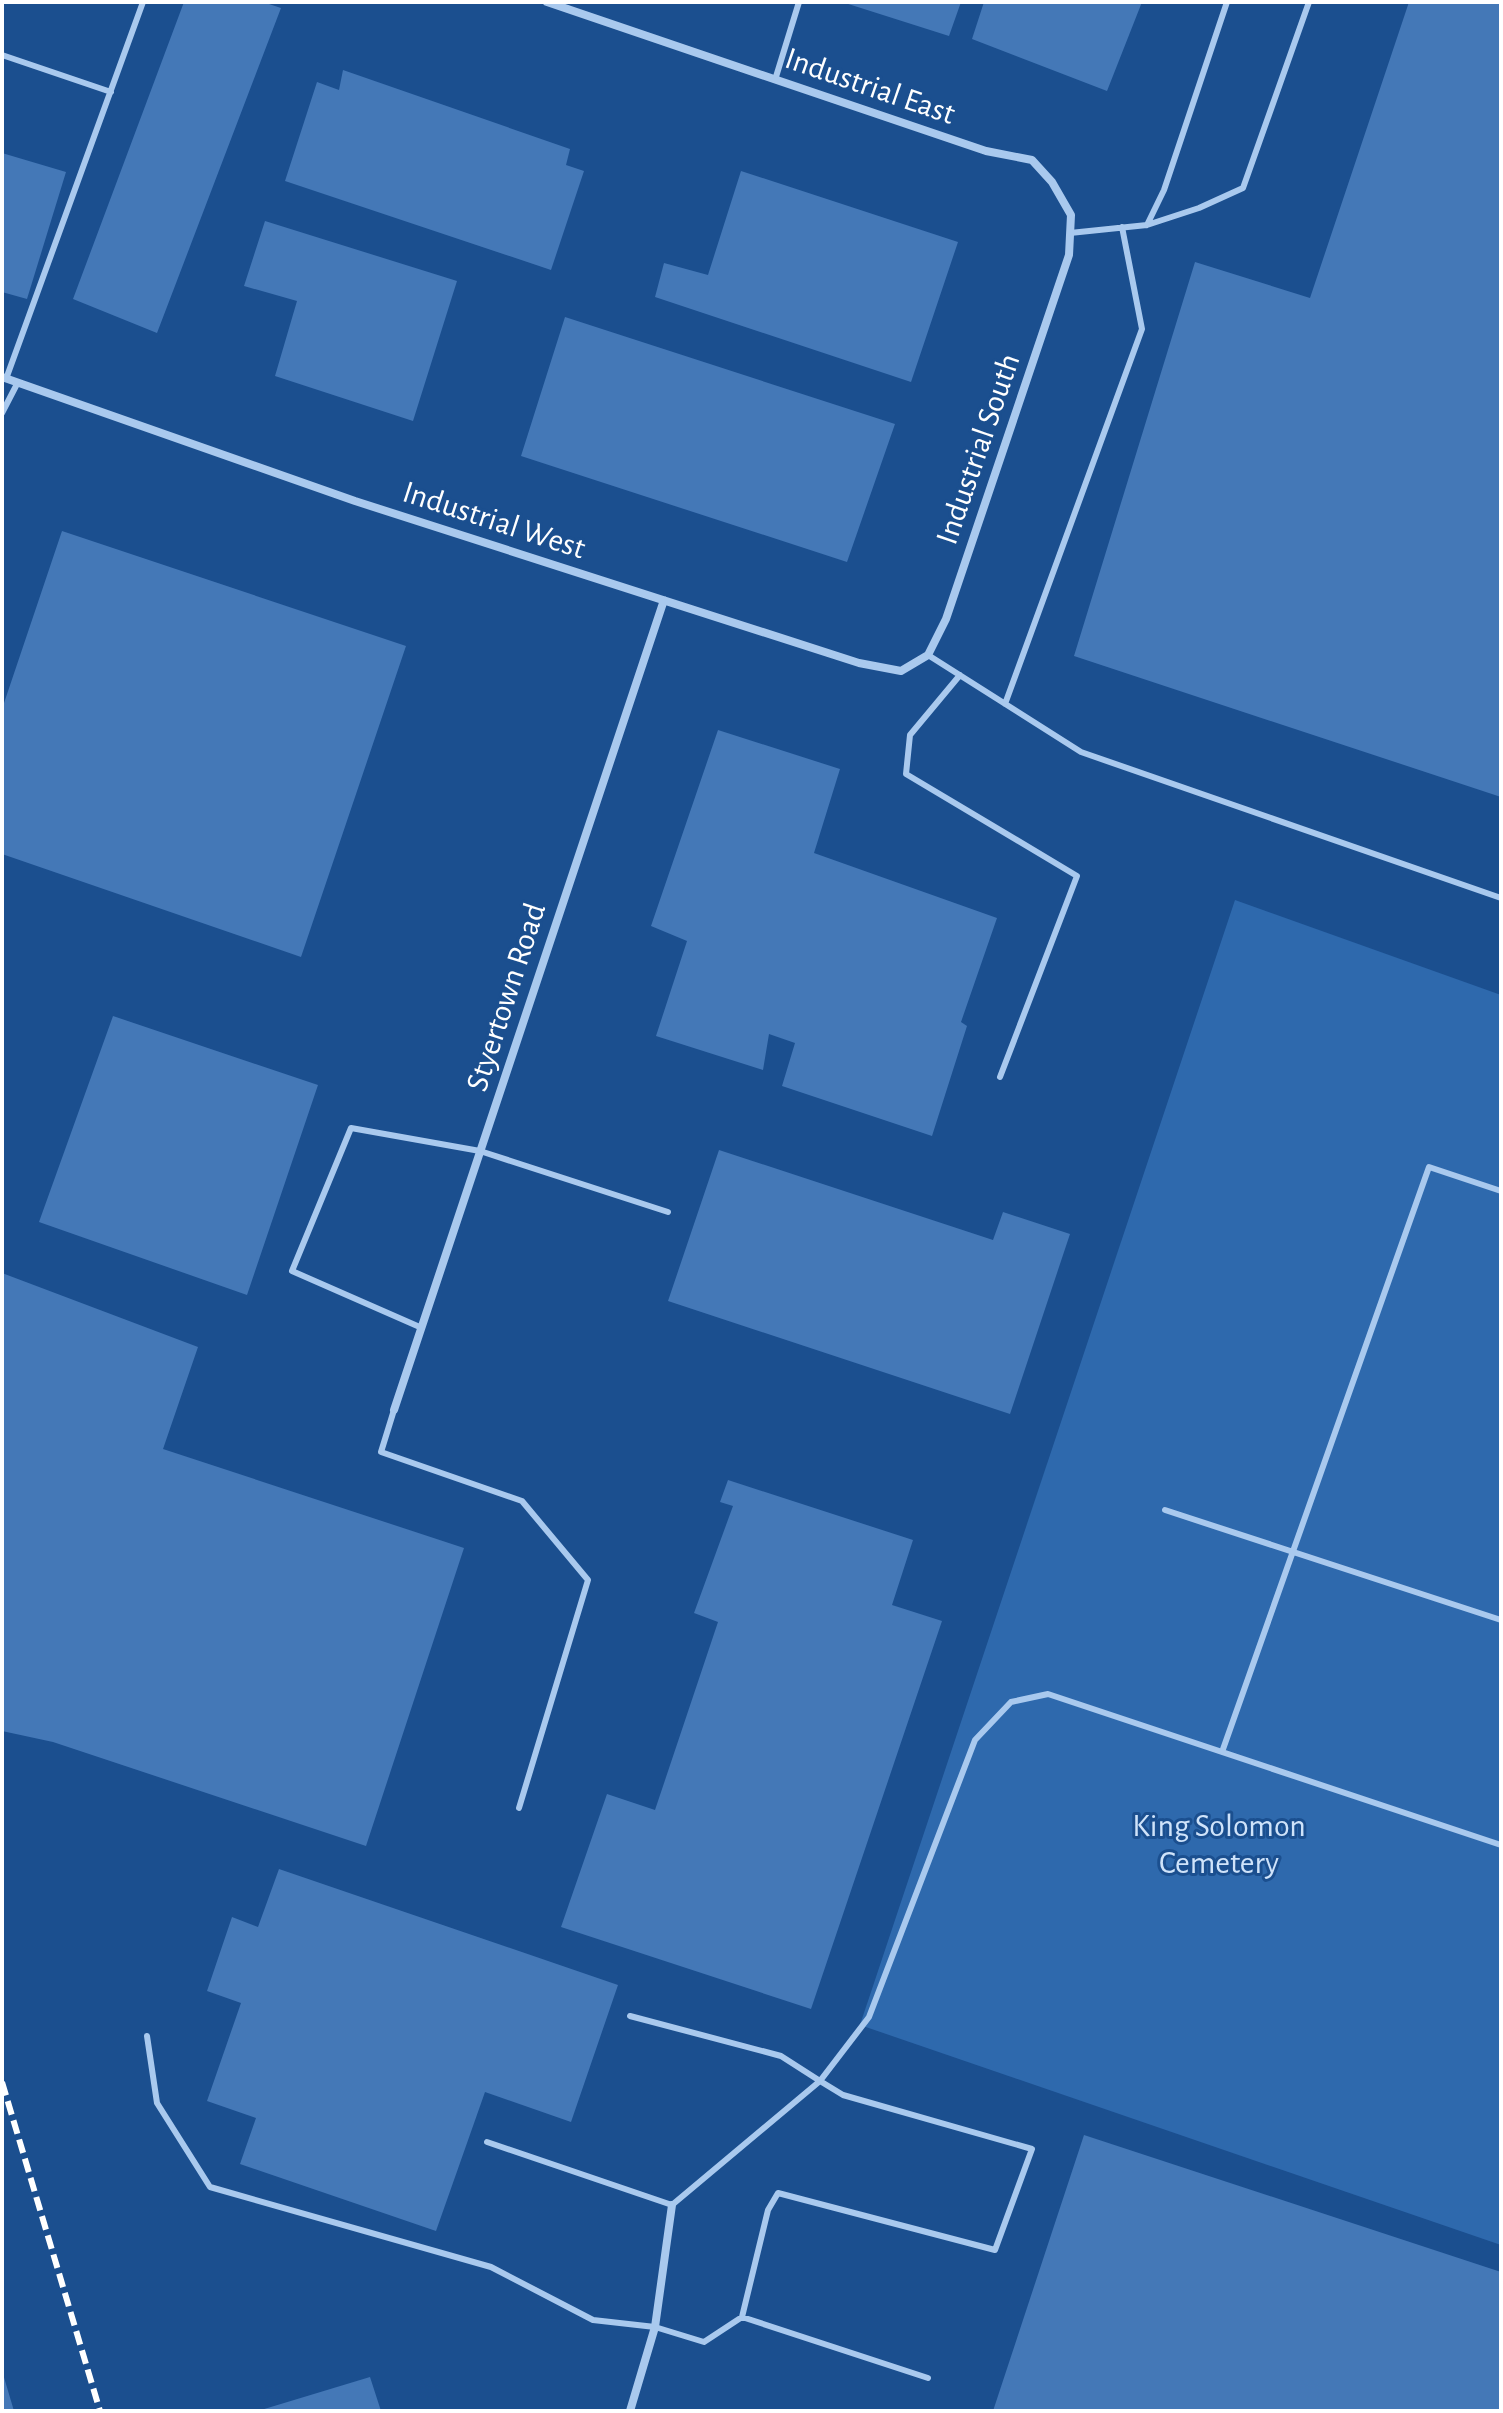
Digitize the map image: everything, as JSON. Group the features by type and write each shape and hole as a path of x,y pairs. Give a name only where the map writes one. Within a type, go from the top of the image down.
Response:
{"street":[{"name":"Industrial East","path":"547,2 574,6 775,80 986,151 1032,160 1052,182 1071,215 1069,255 1053,300"},
{"name":"Industrial South","path":"928,655 948,613 1053,300"},
{"name":"Industrial West","path":"4,378 355,501 859,663 901,671 928,655"},
{"name":"Styertown Road","path":"394,1410 664,600"},
{"path":"630,2411 655,2327 672,2205"}],"lane":[{"path":"4,378 143,2"},
{"path":"775,80 799,2"},
{"path":"1147,225 1178,151 1227,2"},
{"path":"1070,233 1147,225 1199,208 1243,188 1309,2"},
{"path":"2,55 111,92"},
{"path":"1005,704 1142,329 1122,227"},
{"path":"2,413 17,384"},
{"path":"928,655 1081,752 1501,898"},
{"path":"960,675 910,735 906,774 1077,876 1000,1077"},
{"path":"422,1328 292,1271 351,1128 480,1151 668,1212"},
{"path":"1222,1752 1429,1167 1501,1191"},
{"path":"394,1410 381,1452 522,1501 588,1580 519,1808"},
{"path":"1165,1510 1501,1620"},
{"path":"487,2142 672,2205 820,2081 869,2017 975,1740 1011,1702 1048,1694 1501,1845"},
{"path":"147,2036 157,2103 210,2187 491,2267 593,2320 655,2327 704,2342 742,2317 768,2210 778,2193 995,2250 1032,2149 843,2095 781,2056 630,2016"},
{"path":"742,2317 928,2378"}],"green space":[{"name":"King Solomon Cemetery","path":"1235,900 1501,995 1501,2245 860,2025"}],"building":[{"path":"184,2 263,2 281,8 157,333 73,299"},
{"path":"842,2 961,2 949,36"},
{"path":"984,2 1142,2 1107,91 972,39"},
{"path":"1409,2 1501,2 1501,797 1074,656 1195,262 1310,298"},
{"path":"343,70 570,149 566,165 584,171 551,270 285,181 317,82 339,90"},
{"path":"2,153 66,172 27,299 2,292"},
{"path":"741,171 958,242 911,382 655,297 664,263 708,275"},
{"path":"265,221 457,281 413,421 275,376 297,301 244,286"},
{"path":"565,317 895,424 847,562 521,456"},
{"path":"62,531 406,646 301,957 2,854 2,709"},
{"path":"718,730 840,769 814,853 997,918 961,1022 967,1026 932,1136 782,1086 795,1043 769,1034 763,1070 656,1036 687,941 651,926"},
{"path":"113,1016 318,1085 247,1295 39,1222"},
{"path":"719,1150 993,1240 1003,1212 1070,1234 1010,1414 668,1301"},
{"path":"2,1273 198,1347 163,1449 464,1548 366,1846 53,1742 2,1731"},
{"path":"728,1480 913,1540 892,1605 942,1621 811,2009 561,1927 607,1794 655,1810 718,1622 694,1613 733,1506 720,1502"},
{"path":"279,1869 618,1985 571,2122 485,2092 436,2231 240,2164 256,2118 207,2101 241,2003 207,1991 232,1917 258,1927"},
{"path":"1084,2135 1501,2272 1501,2411 993,2411"},
{"path":"3,2374 14,2411 2,2411"},
{"path":"370,2377 381,2411 261,2411 261,2410"}],"railway":[{"path":"2,2082 100,2411"}]}
